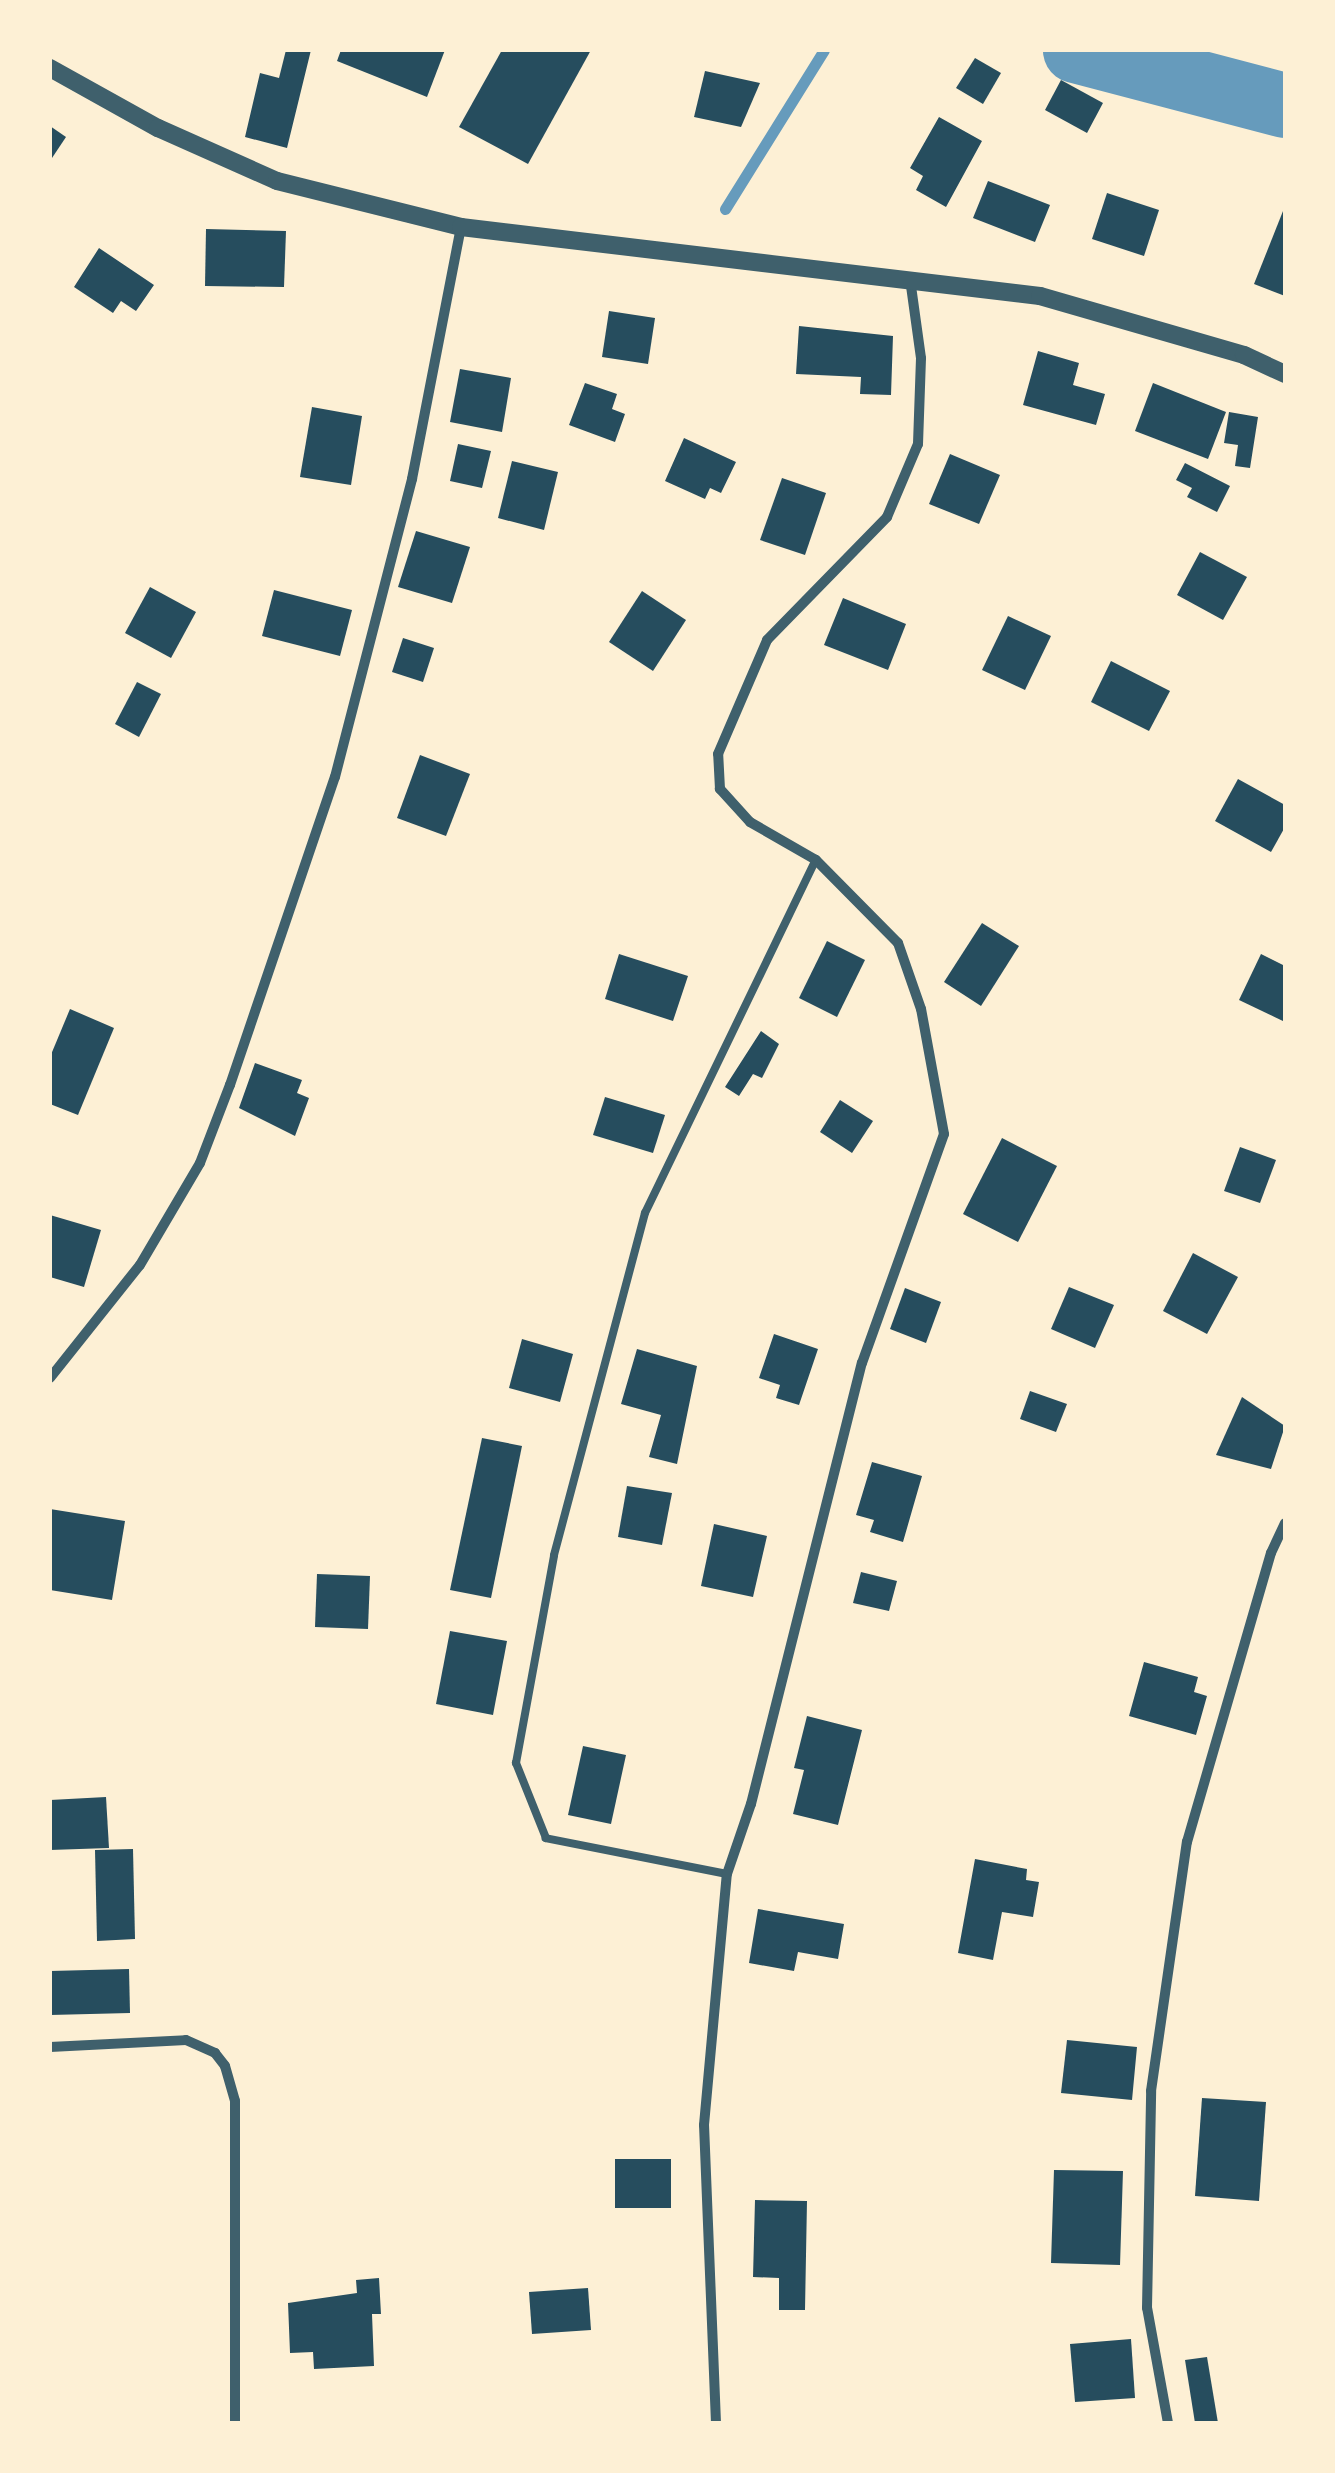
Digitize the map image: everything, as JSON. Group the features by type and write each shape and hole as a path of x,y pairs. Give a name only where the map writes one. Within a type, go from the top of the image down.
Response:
{"street":[{"path":"50,68 158,128 276,181 462,227 910,279 1103,310 1285,374"},
{"path":"50,1378 140,1266 200,1163 230,1085 334,777 412,478 462,227"},
{"path":"716,2423 704,2126 727,1874 751,1804 862,1362 944,1134 921,1009 898,943 816,860 750,822 720,789 718,754 767,640 887,517 918,444 920,358 910,279"},
{"path":"1168,2423 1147,2308 1151,2091 1187,1842 1270,1553 1285,1524"},
{"path":"50,2048 186,2040 215,2053 225,2066 235,2101 235,2423"}],"lane":[{"path":"727,1874 546,1838 516,1763 554,1556 645,1213 816,860"}],"building":[{"path":"286,50 311,50 287,148 245,137 260,73 279,78"},
{"path":"341,50 445,50 427,97 337,61"},
{"path":"502,50 591,50 528,164 459,127"},
{"path":"975,58 1001,73 983,104 956,88"},
{"path":"705,71 760,83 741,127 694,117"},
{"path":"1061,80 1103,103 1087,133 1045,110"},
{"path":"939,117 982,141 946,207 916,190 923,176 910,168"},
{"path":"50,126 66,137 50,161"},
{"path":"988,181 1050,205 1035,242 973,218"},
{"path":"1107,193 1159,210 1144,256 1092,239"},
{"path":"1285,206 1285,296 1254,284"},
{"path":"206,229 286,231 284,287 205,286"},
{"path":"99,248 154,285 136,311 121,301 113,313 74,287"},
{"path":"609,311 655,318 648,364 602,357"},
{"path":"799,326 893,336 891,395 860,394 861,377 796,374"},
{"path":"1038,351 1079,363 1073,385 1105,394 1096,425 1023,405"},
{"path":"460,369 511,378 502,432 450,422"},
{"path":"585,383 617,394 612,409 625,414 615,442 569,425"},
{"path":"1153,383 1226,412 1208,459 1135,431"},
{"path":"312,407 362,416 351,485 300,477"},
{"path":"1229,412 1258,417 1250,468 1235,466 1238,445 1224,443"},
{"path":"684,438 736,462 721,493 710,488 705,499 665,481"},
{"path":"458,444 491,451 482,488 450,481"},
{"path":"950,454 1000,475 979,524 929,504"},
{"path":"512,461 558,472 544,530 498,518"},
{"path":"1185,463 1230,486 1217,512 1187,497 1192,488 1176,480"},
{"path":"782,478 826,493 805,555 760,540"},
{"path":"416,531 470,547 452,603 398,587"},
{"path":"1200,552 1247,577 1223,620 1177,595"},
{"path":"150,587 196,612 171,658 125,633"},
{"path":"274,590 352,610 340,656 262,636"},
{"path":"642,591 686,620 653,671 609,642"},
{"path":"843,598 906,624 888,670 824,645"},
{"path":"1008,616 1051,636 1025,690 982,670"},
{"path":"403,638 434,648 423,682 392,672"},
{"path":"1111,661 1170,691 1149,731 1091,702"},
{"path":"137,682 161,694 139,737 115,724"},
{"path":"420,755 470,774 446,836 397,818"},
{"path":"1238,779 1285,805 1285,827 1271,852 1215,821"},
{"path":"982,923 1019,946 981,1006 944,982"},
{"path":"827,941 865,960 837,1017 799,998"},
{"path":"619,954 688,976 673,1021 605,999"},
{"path":"1261,954 1285,966 1285,1022 1239,1000"},
{"path":"70,1009 114,1028 78,1115 50,1104 50,1057"},
{"path":"761,1031 779,1044 762,1078 753,1074 739,1096 725,1087"},
{"path":"255,1063 302,1080 297,1093 309,1098 295,1136 239,1108"},
{"path":"605,1097 665,1115 653,1153 593,1135"},
{"path":"840,1100 873,1121 852,1153 820,1132"},
{"path":"1002,1138 1057,1166 1018,1242 963,1214"},
{"path":"1240,1147 1276,1160 1260,1203 1224,1191"},
{"path":"50,1215 101,1230 84,1287 50,1277"},
{"path":"1193,1253 1238,1277 1207,1334 1163,1311"},
{"path":"1069,1287 1114,1305 1095,1348 1051,1329"},
{"path":"905,1288 941,1302 926,1343 890,1329"},
{"path":"774,1334 818,1349 799,1405 776,1398 780,1385 759,1378"},
{"path":"522,1339 573,1354 560,1402 509,1388"},
{"path":"637,1349 697,1366 677,1464 649,1457 661,1415 621,1404"},
{"path":"1030,1391 1067,1404 1056,1432 1020,1419"},
{"path":"1242,1397 1285,1426 1271,1469 1216,1455"},
{"path":"482,1438 522,1446 491,1598 450,1590"},
{"path":"872,1462 922,1476 903,1542 870,1532 874,1520 856,1515"},
{"path":"627,1486 672,1493 662,1545 618,1537"},
{"path":"50,1509 125,1521 112,1600 50,1590"},
{"path":"714,1524 767,1536 753,1597 701,1586"},
{"path":"861,1572 897,1581 889,1611 853,1603"},
{"path":"317,1574 370,1576 368,1629 315,1627"},
{"path":"450,1631 507,1641 493,1715 436,1704"},
{"path":"1144,1662 1198,1677 1194,1692 1207,1696 1196,1735 1129,1716"},
{"path":"807,1716 862,1730 838,1825 793,1814 804,1770 794,1768"},
{"path":"583,1746 626,1755 611,1824 568,1815"},
{"path":"106,1797 109,1848 50,1850 50,1800"},
{"path":"133,1849 135,1939 97,1941 95,1850"},
{"path":"975,1859 1027,1869 1026,1880 1039,1882 1033,1917 1002,1912 993,1960 958,1953"},
{"path":"758,1909 844,1924 838,1959 798,1952 794,1971 749,1963"},
{"path":"129,1969 130,2013 50,2015 50,1971"},
{"path":"1067,2040 1137,2047 1132,2100 1061,2093"},
{"path":"1202,2098 1266,2102 1259,2201 1195,2196"},
{"path":"615,2159 671,2159 671,2208 615,2208"},
{"path":"1054,2170 1123,2171 1120,2265 1051,2263"},
{"path":"755,2200 807,2201 805,2310 779,2310 779,2278 753,2277"},
{"path":"379,2278 381,2314 372,2314 374,2366 314,2369 313,2352 290,2353 288,2303 357,2293 356,2280"},
{"path":"588,2288 591,2330 532,2334 529,2292"},
{"path":"1131,2339 1135,2398 1075,2402 1070,2344"},
{"path":"1207,2357 1218,2423 1195,2423 1185,2360"}],"waterway":[{"path":"725,209 824,50"},
{"path":"1075,50 1285,105"}]}
